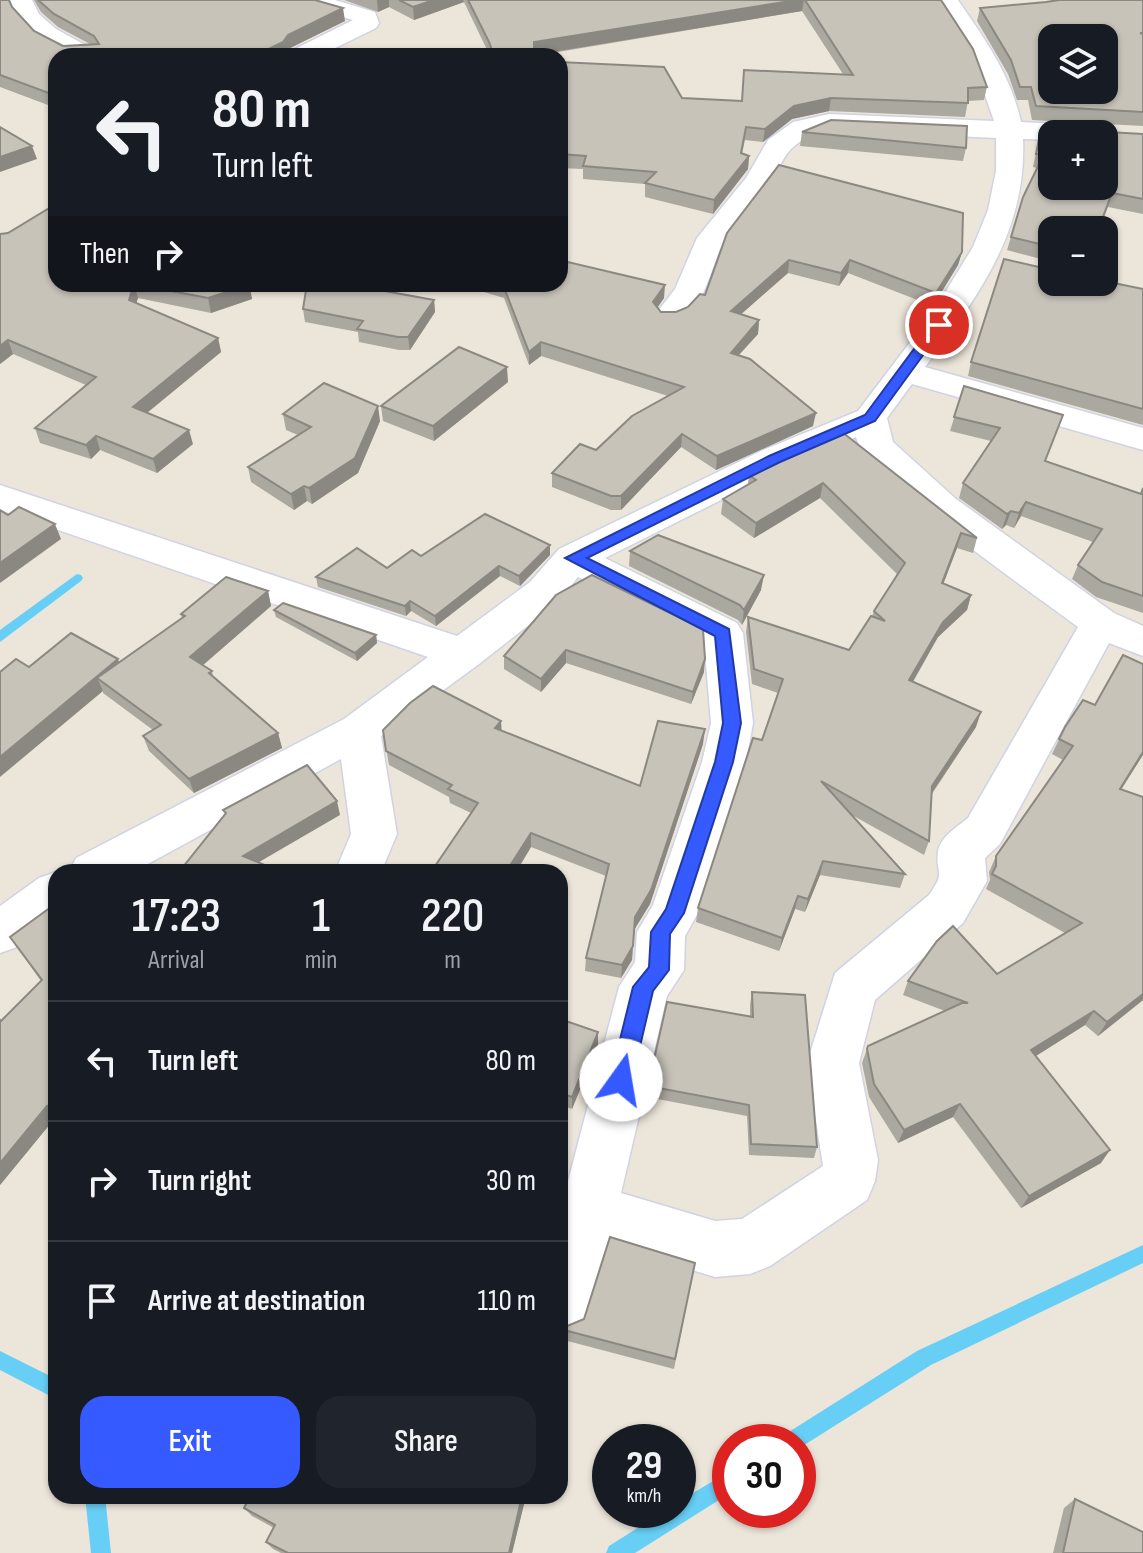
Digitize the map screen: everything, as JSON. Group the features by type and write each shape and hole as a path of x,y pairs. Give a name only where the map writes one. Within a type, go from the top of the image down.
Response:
{"street":[{"path":"20,0 26,16 69,48"},
{"path":"310,0 367,17 367,23 316,48"},
{"path":"107,864 359,730 465,654 544,592 573,558 774,459 870,418 978,272 995,260 1011,183 1009,129 983,59 963,22 960,7"},
{"path":"671,315 690,290 708,244 758,181 778,146 802,128 829,122 1038,131"},
{"path":"902,371 1143,439"},
{"path":"588,1211 715,1249 750,1246 848,1181 851,1160 833,1063 853,988 946,909 964,881 961,851 984,831 1122,632 943,508 876,446 870,418"},
{"path":"7,506 465,654"},
{"path":"568,1280 644,987 659,970 661,932 674,913 701,836 724,762 732,723 723,633 573,558"},
{"path":"359,730 374,834 361,864"},
{"path":"0,933 48,898"}],"building":[{"path":"0,0 9,0 34,31 63,46 99,44 94,36 54,14 38,0 315,0 343,8 288,35 283,42 271,48 48,48 48,93 0,75"},
{"path":"399,0 434,0 413,7"},
{"path":"468,0 797,0 534,42 534,48 491,48"},
{"path":"805,0 941,0 973,49 987,87 968,88 968,103 831,98 794,106 765,129 746,127 741,153 749,156 714,200 645,183 656,172 583,166 586,156 568,155 568,62 664,67 682,98 742,101 744,70 853,75"},
{"path":"1059,0 1143,0 1143,33 1140,33 1143,34 1143,112 1036,106 1031,87 1020,87 1011,60 980,8"},
{"path":"831,120 967,126 966,148 802,132"},
{"path":"0,127 32,146 0,157"},
{"path":"1118,133 1143,134 1143,199 1118,194"},
{"path":"779,165 963,213 962,252 936,293 850,260 841,273 789,260 731,311 759,320 731,353 750,359 816,413 717,456 682,434 621,496 611,496 552,473 580,444 596,450 632,416 684,387 541,342 529,352 506,292 568,292 568,262 665,285 653,302 661,312 676,312 688,307 700,294 705,295 727,233"},
{"path":"1038,166 1038,200 1109,200 1103,216 1038,216 1038,244 1011,237 1023,197"},
{"path":"48,209 48,292 132,292 129,300 218,338 133,407 189,430 153,459 96,436 86,445 35,428 96,377 8,340 0,346 0,234 8,233"},
{"path":"1004,259 1038,267 1038,296 1118,296 1118,284 1143,289 1143,409 971,362"},
{"path":"176,292 227,292 208,298"},
{"path":"306,292 390,292 434,300 408,337 357,329 363,321 303,309"},
{"path":"459,347 507,367 433,426 381,406"},
{"path":"324,383 378,406 355,458 309,488 304,486 291,494 248,467 311,427 283,414"},
{"path":"964,386 1063,415 1045,461 1141,494 1143,488 1143,596 1102,582 1078,565 1102,529 1026,502 1019,513 1011,511 1007,514 963,483 1000,428 954,417"},
{"path":"842,432 977,538 961,533 942,583 971,595 943,622 909,680 981,712 932,786 929,841 821,781 905,874 823,861 808,899 798,896 782,938 698,908 753,738 762,740 783,679 754,669 748,617 849,650 871,616 885,621 874,611 905,563 823,483 756,523 723,499 756,480 749,475"},
{"path":"19,507 55,524 0,563 0,510 8,515"},
{"path":"485,514 550,545 519,576 499,566 435,616 410,601 405,606 316,577 357,548 387,568 412,550 421,556"},
{"path":"658,535 764,575 744,610 740,605 630,551"},
{"path":"592,575 703,629 705,659 693,692 566,650 541,679 504,656 556,595"},
{"path":"226,577 268,591 190,657 212,671 209,673 278,733 189,779 143,736 161,725 97,678 185,616 181,614"},
{"path":"283,603 376,635 355,653 274,610"},
{"path":"71,633 118,659 0,757 0,672 16,659 29,667"},
{"path":"1123,655 1143,664 1143,752 1120,789 1143,797 1143,994 1107,1022 1094,1011 1031,1050 1110,1150 1029,1196 960,1104 904,1130 874,1084 867,1049 962,1003 968,1003 908,981 937,941 953,926 997,974 1082,923 992,874 996,856 1073,746 1059,739 1065,727 1083,700 1095,705"},
{"path":"433,686 501,721 495,728 640,786 658,721 705,729 651,890 635,917 633,946 622,965 586,958 609,864 531,833 511,864 436,864 478,803 448,789 452,785 386,751 383,730 410,703"},
{"path":"307,765 337,801 243,856 262,864 185,864 226,813 223,810"},
{"path":"48,909 48,1107 0,1163 0,1020 42,980 10,937"},
{"path":"752,992 805,995 817,1147 751,1144 749,1105 648,1086 667,1002 753,1017"},
{"path":"568,1022 598,1032 572,1097 568,1096"},
{"path":"610,1237 695,1263 675,1359 568,1331 568,1326 584,1319"},
{"path":"1075,1499 1143,1532 1143,1553 1063,1553"},
{"path":"246,1504 520,1504 509,1553 288,1553 266,1542 275,1525 244,1508"}],"waterway":[{"path":"0,637 77,578"},
{"path":"816,1426 924,1358 1143,1254"},
{"path":"0,1360 48,1385"},
{"path":"616,1553 712,1492"},
{"path":"96,1504 101,1553"}],"route":[{"path":"621,1080 644,987 659,970 661,932 674,913 701,836 724,762 732,723 723,633 573,558 774,459 870,418 939,325"}]}
